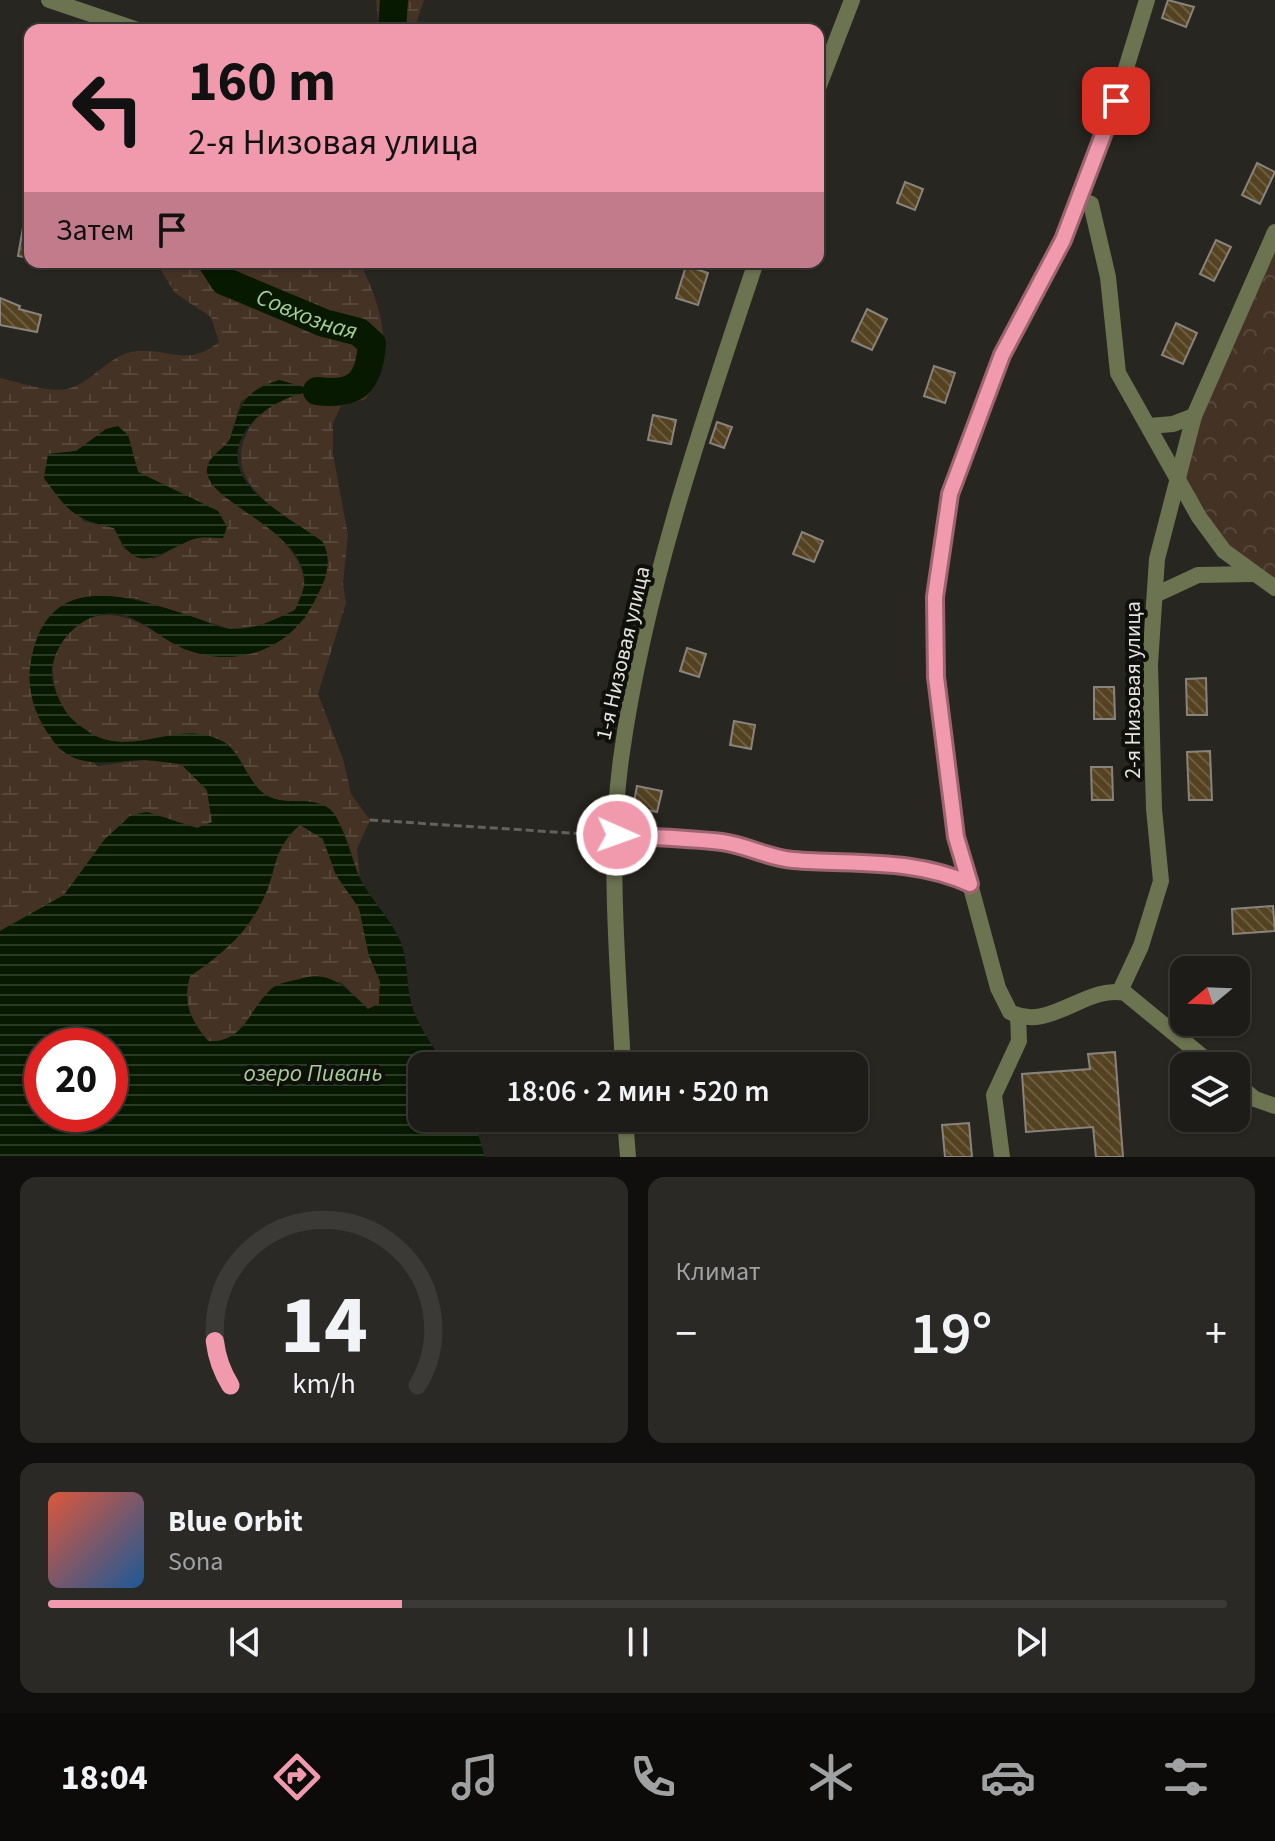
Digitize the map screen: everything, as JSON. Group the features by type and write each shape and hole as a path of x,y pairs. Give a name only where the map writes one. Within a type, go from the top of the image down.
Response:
{"street":[{"path":"49,0 120,24"},
{"path":"824,72 852,0"},
{"path":"1147,0 1116,101 1063,240 1002,355 950,494 935,597 936,677 956,837 1007,1010 1018,1016 1037,1017 1106,991 1120,991 1134,998 1198,1052"},
{"path":"1079,199 1091,204 1108,277 1118,373 1199,517 1224,551 1275,588"},
{"name":"2-я Низовая улица","path":"1120,991 1141,946 1161,881 1154,809 1150,664 1157,559 1194,416 1275,232"},
{"name":"1-я Низовая улица","path":"622,1052 614,862 621,752 643,641 722,358 754,268"},
{"path":"1149,426 1173,424 1194,416"},
{"path":"1155,595 1198,575 1253,574"},
{"path":"617,835 724,842 764,856 793,860 872,863 943,871 970,884"},
{"path":"1002,1157 994,1095 1019,1041 1018,1016"},
{"path":"1250,1095 1275,1106"},
{"path":"626,1132 628,1157"}],"path":[{"path":"370,820 617,835"}],"green space":[{"path":"376,0 424,0 416,24 378,24"},
{"path":"1275,232 1275,588 1224,551 1177,478"},
{"path":"160,268 362,268 380,315 383,346 375,380 366,399 341,406 333,423 333,454 348,535 343,583 346,603 318,694 343,759 351,794 370,820 357,849 360,879 344,832 322,805 282,800 265,794 230,747 208,736 178,734 135,743 102,740 68,715 60,703 54,681 54,661 62,641 71,630 90,618 104,615 132,620 185,650 305,619 323,542 260,496 242,466 242,449 249,429 261,413 294,394 314,390 279,380 241,401 229,441 209,461 211,485 254,515 295,556 304,586 295,610 263,625 230,629 134,598 91,596 29,666 97,766 144,760 181,764 207,790 212,822 197,828 147,812 105,839 64,895 0,931 0,378 59,390 76,386 127,353 197,354 219,342 211,317 175,293","holes":["128,435 138,472 218,511 194,538 154,559 124,549 114,528 83,521 48,454 76,451"]},
{"path":"300,824 323,839 336,875 359,908 369,956 380,981 379,1004 368,1009 341,982 272,988 238,1031 229,1037 208,1041 190,1011 187,995 190,976 223,951 251,919 270,884 284,843"}],"water":[{"name":"озеро Пивань","path":"279,380 317,391 285,399 269,408 255,419 238,447 238,463 252,489 323,542 326,550 328,566 324,581 302,620 289,634 258,652 222,657 185,649 127,616 102,614 79,625 61,643 52,667 53,683 71,718 89,732 122,742 189,733 205,735 228,746 252,781 271,798 315,802 331,810 339,822 364,885 401,943 413,1010 436,1052 408,1052 408,1132 477,1132 485,1157 0,1157 0,931 64,895 105,839 131,815 147,812 197,828 212,822 207,790 181,764 144,760 84,761 63,751 41,721 32,699 30,664 33,651 44,625 59,608 78,599 100,596 124,598 231,629 256,626 295,610 304,587 302,568 292,550 222,494 211,482 207,470 211,460 229,441 246,400 258,389","holes":["300,825 323,839 336,875 359,908 369,956 380,981 379,1004 368,1009 353,994 329,979 311,977 284,982 263,997 238,1031 230,1037 208,1041 190,1011 187,995 190,976 224,951 251,920 265,895 281,849 292,833"]},
{"path":"118,426 128,435 138,472 218,511 227,527 223,538 195,539 156,556 138,558 122,543 114,528 80,517 66,506 44,478 48,454 76,451 106,429"}],"building":[{"path":"1168,0 1194,7 1186,27 1162,18"},
{"path":"1257,163 1275,172 1260,204 1242,195"},
{"path":"905,182 923,189 915,210 897,203"},
{"path":"24,222 24,257 18,256"},
{"path":"1216,240 1231,247 1214,281 1200,274"},
{"path":"685,268 708,273 698,305 676,298"},
{"path":"0,298 20,306 19,309 41,315 37,332 0,325"},
{"path":"867,309 887,319 872,350 852,341"},
{"path":"1176,323 1197,333 1183,364 1162,355"},
{"path":"934,366 955,373 945,403 924,396"},
{"path":"653,415 676,420 671,444 648,440"},
{"path":"717,422 732,427 724,448 710,443"},
{"path":"802,532 823,541 814,562 793,554"},
{"path":"687,648 706,654 699,677 680,671"},
{"path":"1206,678 1207,715 1187,715 1186,679"},
{"path":"1094,687 1114,687 1115,719 1094,719"},
{"path":"734,721 755,725 751,749 730,745"},
{"path":"1210,751 1212,800 1189,800 1187,752"},
{"path":"1091,767 1112,767 1113,800 1092,800"},
{"path":"637,786 662,791 657,812 633,807"},
{"path":"1273,906 1275,931 1233,934 1232,909"},
{"path":"1115,1052 1123,1157 1096,1157 1093,1127 1026,1132 1022,1074 1090,1069 1088,1054"},
{"path":"969,1123 972,1157 945,1157 942,1125"}],"waterway":[{"name":"Совхозная","path":"392,24 394,0"},
{"name":"Совхозная","path":"216,268 224,281 324,323 359,332 372,344 368,368 358,384 342,391 317,391"}],"route":[{"path":"617,835 724,842 764,856 793,860 872,863 943,871 970,884 956,837 936,677 935,597 950,494 1002,355 1063,240 1116,101"}]}
